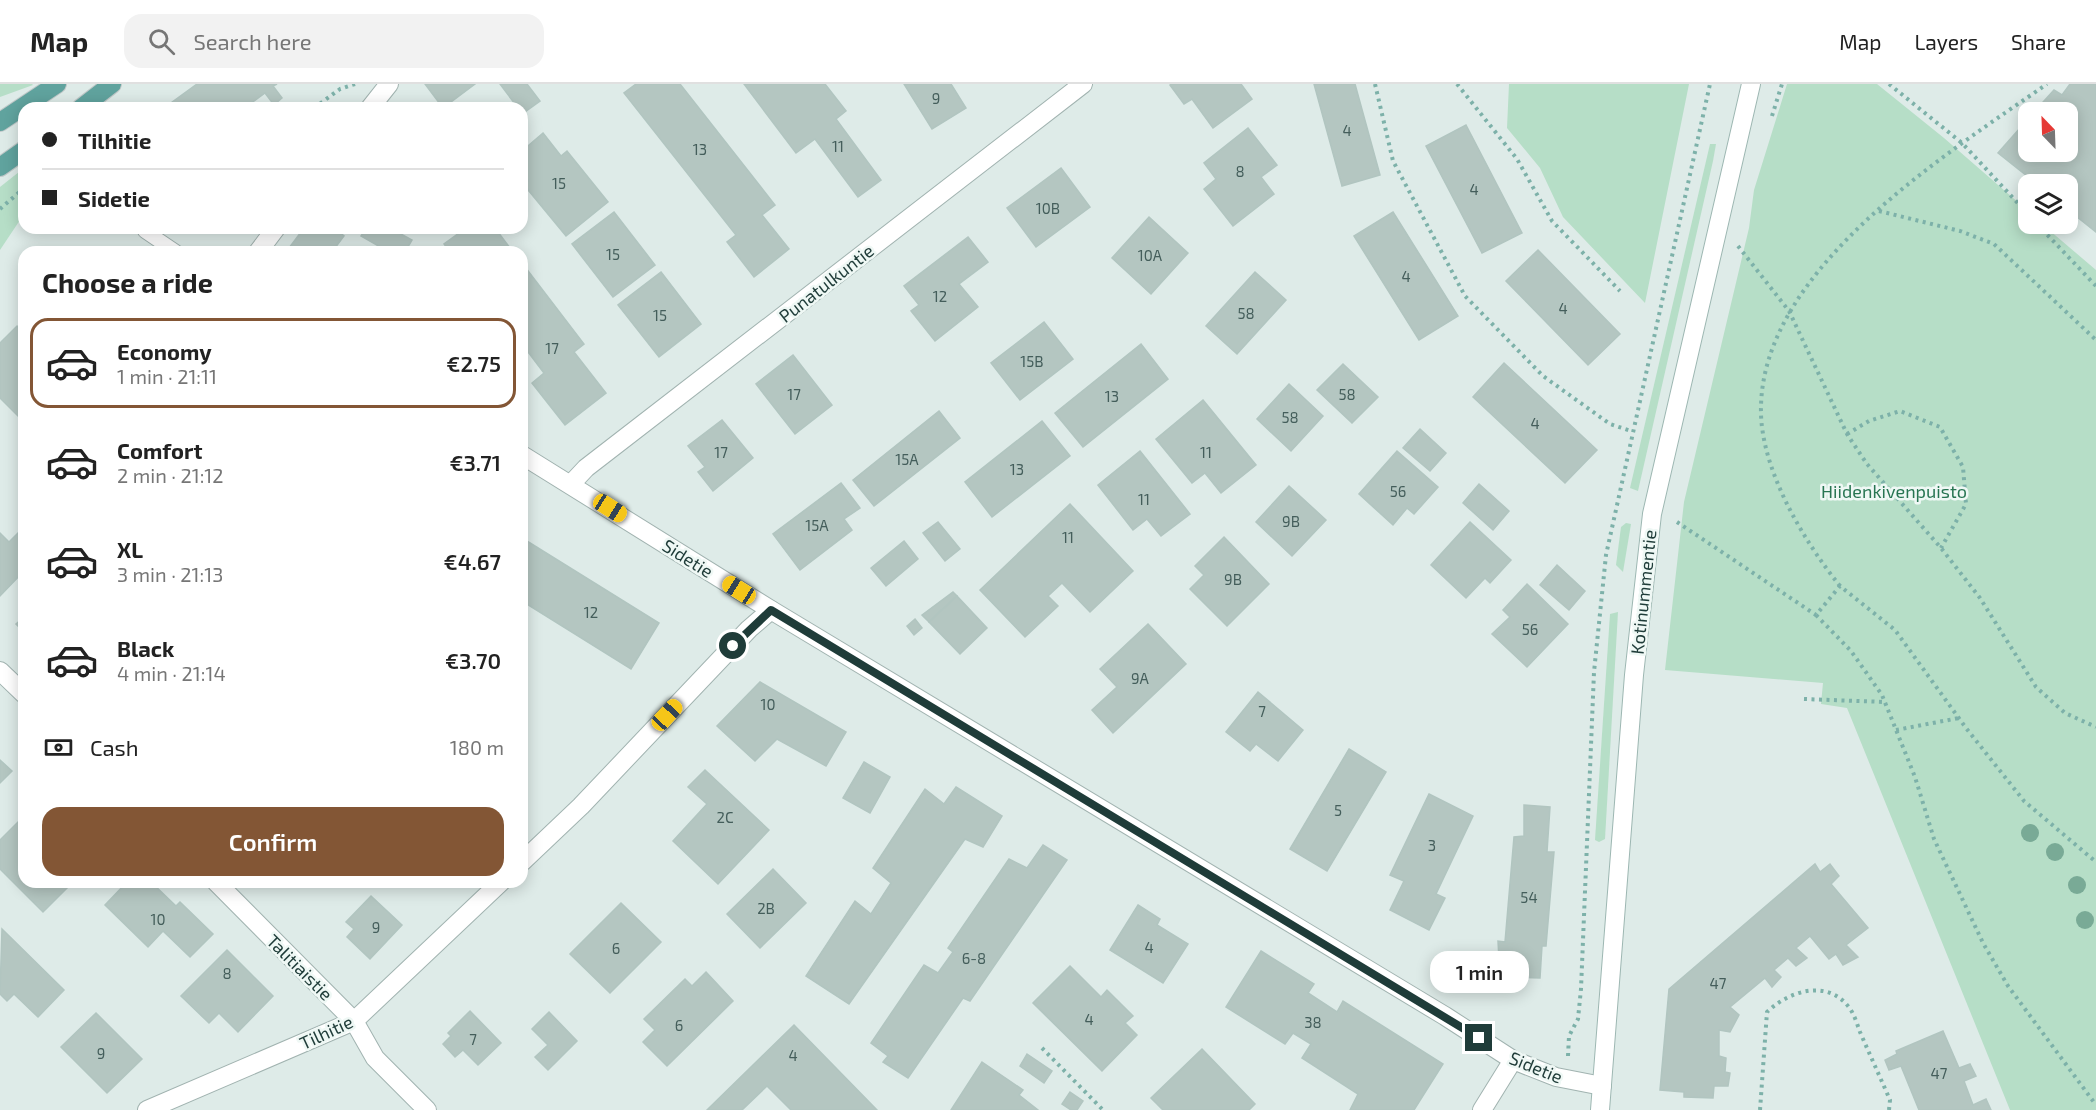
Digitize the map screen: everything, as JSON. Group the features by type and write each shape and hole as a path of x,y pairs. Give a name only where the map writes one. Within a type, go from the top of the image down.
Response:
{"main road":[{"path":"30,102 57,84"},
{"path":"89,102 112,84"},
{"path":"0,122 18,110"},
{"path":"0,167 18,154"}],"street":[{"path":"375,102 389,84"},
{"name":"Punatulkuntie","path":"571,484 586,468 1083,84"},
{"name":"Kotinummentie","path":"1600,1110 1634,675 1652,514 1751,84"},
{"name":"Sidetie","path":"528,459 771,610 1436,1010 1513,1060 1556,1077 1602,1086"},
{"path":"528,856 581,806 749,629 771,610"},
{"path":"0,671 18,688"},
{"name":"Talitiaistie","path":"222,888 354,1021 375,1058 427,1110"},
{"name":"Tilhitie","path":"147,1110 354,1021 495,888"},
{"path":"1482,1110 1513,1060"}],"lane":[{"path":"149,234 167,246"}],"path":[{"path":"322,102 340,89 355,84"},
{"path":"1375,84 1393,161 1465,296 1544,376 1610,424 1631,431"},
{"path":"1457,84 1517,159 1552,221 1620,291"},
{"path":"1889,84 1962,143 2018,202"},
{"path":"2047,84 1962,143 1878,211 1825,262 1789,311 1769,356 1761,407 1770,468 1816,556 1840,586 1895,630 1959,718 2024,801 2096,862"},
{"path":"0,208 18,193"},
{"path":"1878,211 1960,231 1994,244 2096,340"},
{"path":"2047,234 2096,286"},
{"path":"1735,241 1789,311 1847,434 1867,464 1941,548 1980,598 2036,687 2065,713 2096,727"},
{"path":"1847,434 1869,421 1900,411 1940,428 1963,467 1966,504 1941,548"},
{"path":"1672,518 1816,615 1851,651 1885,702 1934,839 1983,943 2008,986 2096,1105"},
{"path":"1816,615 1840,586"},
{"path":"1804,699 1885,702"},
{"path":"1896,730 1959,718"},
{"path":"1760,1110 1767,1012 1776,1003 1799,992 1818,989 1837,996 1850,1008 1890,1100 1889,1110"},
{"path":"1042,1048 1103,1110"}],"green space":[{"path":"0,84 32,84 33,85 0,97"},
{"path":"1509,84 1689,84 1645,303 1563,217 1540,168 1507,128"},
{"name":"Hiidenkivenpuisto","path":"1787,84 1877,84 2018,202 2018,234 2054,234 2096,270 2096,1110 2010,1110 1847,708 1821,704 1823,683 1665,670 1684,502 1749,228 1754,190"},
{"path":"1710,144 1716,144 1713,161 1638,491 1630,488"},
{"path":"18,173 18,223 0,250 0,187"},
{"path":"1626,523 1631,524 1623,572 1616,565 1621,527"},
{"path":"1618,612 1605,839 1599,842 1595,840 1610,614"}],"building":[{"path":"197,84 277,84 273,86 282,98 277,102 272,102 265,93 253,102 172,102"},
{"path":"425,84 475,84 451,102 438,102"},
{"path":"500,84 527,84 540,101 528,110 528,102 514,102"},
{"path":"636,84 680,84 775,205 762,215 789,249 754,277 727,242 736,235 624,93"},
{"path":"744,84 825,84 846,111 836,119 881,180 858,197 815,139 796,153"},
{"path":"904,84 951,84 966,108 932,129"},
{"path":"1171,84 1241,84 1252,99 1213,128 1192,99 1184,104"},
{"path":"1314,84 1355,84 1380,175 1342,186"},
{"path":"2070,84 2096,84 2096,232 2078,218 2078,174 2024,174 1998,153 2018,130 2018,162 2078,162 2078,102 2043,102 2054,90 2062,95"},
{"path":"1466,125 1522,233 1482,253 1426,146"},
{"path":"1248,128 1277,165 1261,177 1274,194 1233,226 1204,189 1216,179 1204,163"},
{"path":"543,133 561,156 567,151 608,202 566,236 528,190 528,146"},
{"path":"1061,168 1090,207 1036,247 1007,208"},
{"path":"614,212 655,265 613,297 572,244"},
{"path":"1393,212 1458,316 1419,340 1354,236"},
{"path":"1149,217 1188,253 1151,294 1112,258"},
{"path":"300,234 342,234 344,236 336,246 290,246"},
{"path":"362,234 401,234 412,240 408,246 378,246 361,236"},
{"path":"458,234 500,234 508,246 446,246 444,244"},
{"path":"968,237 988,262 959,284 978,307 935,341 911,311 919,305 904,286"},
{"path":"1538,250 1620,334 1588,365 1506,281"},
{"path":"528,271 584,344 574,352 606,393 565,425 532,383 544,373 528,352"},
{"path":"661,272 701,324 659,357 618,305"},
{"path":"1255,272 1286,300 1237,354 1206,326"},
{"path":"1044,322 1073,359 1020,400 991,363"},
{"path":"17,326 18,416 0,398 0,343"},
{"path":"1141,344 1168,379 1083,447 1055,413"},
{"path":"793,355 832,405 795,434 756,384"},
{"path":"1504,363 1597,450 1565,483 1473,397"},
{"path":"1343,364 1378,397 1352,423 1317,390"},
{"path":"1289,384 1323,416 1291,451 1257,419"},
{"path":"1203,400 1256,465 1221,493 1205,473 1192,483 1156,439"},
{"path":"939,411 960,438 874,506 853,480"},
{"path":"722,420 753,458 713,491 698,472 705,467 688,446"},
{"path":"1042,421 1070,456 992,517 965,482"},
{"path":"1420,429 1446,453 1430,471 1403,448"},
{"path":"1140,451 1190,514 1161,536 1147,519 1133,530 1098,485"},
{"path":"1397,451 1438,487 1414,514 1407,508 1393,525 1359,494"},
{"path":"841,483 860,508 844,519 852,530 800,570 773,534"},
{"path":"1479,484 1509,511 1493,530 1463,503"},
{"path":"1289,486 1326,520 1292,556 1256,522"},
{"path":"1070,504 1133,571 1090,612 1062,583 1048,596 1058,606 1025,637 980,590"},
{"path":"938,522 960,549 945,561 923,533"},
{"path":"1470,522 1511,560 1490,583 1485,578 1466,598 1431,565"},
{"path":"0,533 9,542 18,533 18,577 0,596"},
{"path":"1224,537 1269,584 1227,626 1190,589 1204,575 1195,566"},
{"path":"904,541 918,559 886,586 871,568"},
{"path":"528,542 659,623 631,669 528,605"},
{"path":"1557,565 1585,591 1569,610 1540,585"},
{"path":"1527,584 1568,624 1527,667 1492,634 1510,617 1503,610"},
{"path":"953,592 957,596 929,622 922,615"},
{"path":"957,596 987,628 960,654 929,622"},
{"path":"915,619 922,628 914,635 907,626"},
{"path":"1148,624 1186,664 1113,733 1092,710 1117,687 1100,669"},
{"path":"760,682 846,732 826,766 777,739 755,761 717,726"},
{"path":"1258,692 1303,730 1278,761 1256,744 1250,751 1226,732"},
{"path":"1349,749 1386,772 1327,871 1290,849"},
{"path":"0,760 12,771 0,783"},
{"path":"864,762 890,777 870,813 843,798"},
{"path":"705,770 769,830 718,884 673,841 707,804 688,787"},
{"path":"956,787 1002,816 983,847 965,839 849,1004 806,976 855,901 871,914 891,883 873,868 925,789 944,804"},
{"path":"1429,794 1473,816 1436,894 1445,898 1429,930 1390,910 1404,881 1390,875"},
{"path":"1524,805 1550,807 1547,852 1554,852 1546,946 1542,946 1540,978 1500,977 1498,941 1505,942 1514,837 1524,836"},
{"path":"18,822 18,887 0,869 0,840"},
{"path":"1043,845 1067,860 970,1001 963,998 908,1078 883,1062 888,1056 871,1043 924,965 938,973 953,952 948,948 1009,859 1027,868"},
{"path":"1815,864 1820,872 1830,864 1839,876 1831,884 1868,928 1846,945 1858,957 1843,965 1836,954 1829,959 1810,936 1796,948 1807,958 1796,966 1788,958 1774,970 1781,977 1772,987 1765,978 1730,1007 1739,1015 1730,1032 1719,1030 1719,1056 1726,1058 1725,1072 1730,1073 1728,1086 1714,1086 1713,1098 1684,1097 1684,1092 1660,1090 1669,989"},
{"path":"773,869 806,903 760,948 727,914"},
{"path":"19,888 67,888 43,912"},
{"path":"121,888 157,888 176,906 180,902 213,934 190,957 163,931 148,947 105,905"},
{"path":"371,896 402,925 370,959 347,937 354,929 346,922"},
{"path":"621,903 661,942 610,993 570,954"},
{"path":"1138,905 1160,919 1157,925 1188,944 1163,983 1110,950"},
{"path":"2,929 64,990 38,1017 14,994 7,1001 0,994"},
{"path":"227,950 273,996 238,1032 219,1013 209,1023 181,996"},
{"path":"1261,951 1314,984 1308,993 1337,1012 1343,1001 1443,1064 1414,1110 1350,1110 1358,1094 1302,1058 1311,1044 1293,1033 1285,1044 1226,1007"},
{"path":"1070,966 1101,997 1107,990 1133,1016 1125,1023 1137,1035 1102,1071 1033,1003"},
{"path":"706,972 733,1001 667,1066 643,1042 655,1030 644,1019 685,979 692,986"},
{"path":"470,1011 501,1043 478,1065 463,1050 455,1057 443,1044 451,1036 448,1033"},
{"path":"549,1012 577,1041 548,1070 535,1057 548,1045 532,1029"},
{"path":"96,1013 142,1059 107,1093 61,1047"},
{"path":"794,1025 877,1110 791,1110 767,1086 742,1110 707,1110"},
{"path":"1943,1031 1959,1068 1970,1064 1976,1076 1964,1081 1973,1105 1986,1099 1991,1110 1919,1110 1901,1066 1889,1070 1885,1060 1897,1054 1896,1051"},
{"path":"1202,1049 1255,1104 1249,1110 1163,1110 1151,1098"},
{"path":"1027,1054 1052,1071 1044,1083 1020,1066"},
{"path":"982,1062 1023,1090 1019,1095 1038,1110 951,1110"},
{"path":"1070,1092 1083,1101 1077,1110 1071,1110 1062,1104"}],"route":[{"path":"733,646 771,610 1479,1038"}]}
